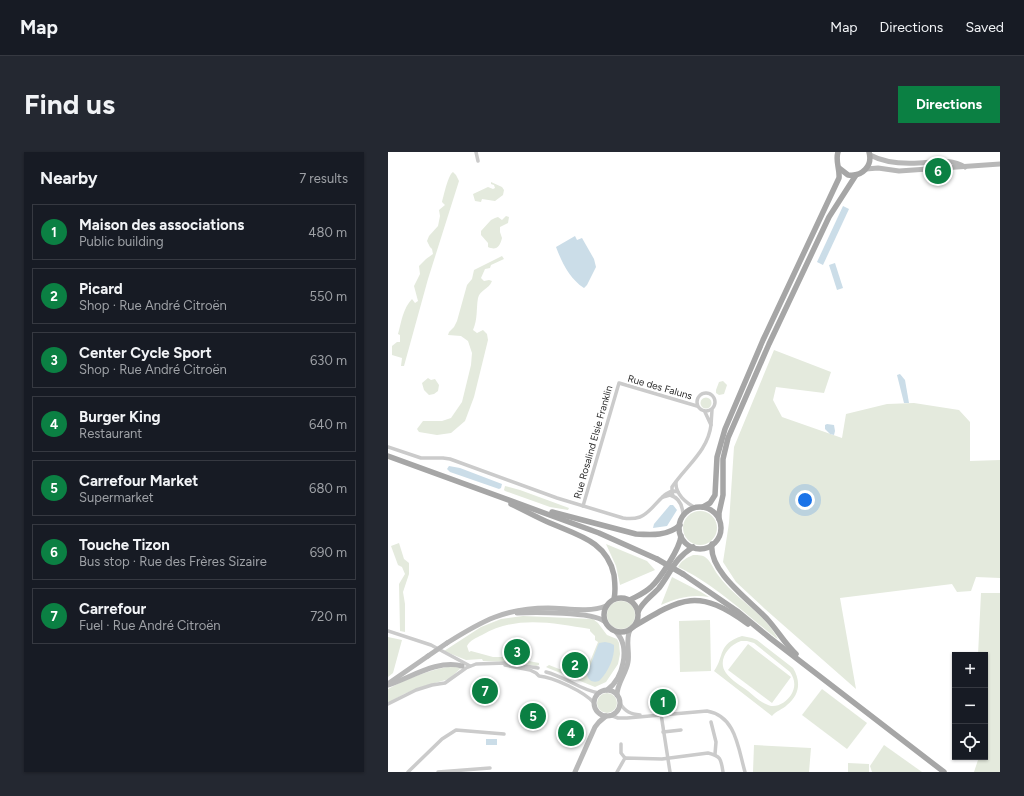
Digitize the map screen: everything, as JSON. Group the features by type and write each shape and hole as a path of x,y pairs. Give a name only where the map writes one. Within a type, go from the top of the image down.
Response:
{"main road":[{"path":"630,600 646,591 656,582 677,548 681,536 680,525 683,516 689,510 703,507 710,503 715,494 717,457 725,429 763,340 839,178 839,167 836,160 838,152"},
{"path":"866,169 869,165 869,154 887,161 898,163 946,161 956,162 965,167"},
{"path":"681,536 686,543 693,547 704,548 712,544 720,534 721,526 719,513 723,495 723,459 728,438 769,344 829,218 856,175 866,169 878,168 899,171 946,169 1000,164"},
{"path":"839,167 848,174 856,175"},
{"path":"388,456 599,533 656,559 683,574 737,611 944,772"},
{"path":"472,486 565,516 636,534 648,535 669,532 680,525"},
{"path":"472,486 485,494 512,504 596,545 611,564 616,588 614,599"},
{"path":"703,507 713,511 719,519"},
{"path":"712,544 712,553 715,560 736,590 763,615 789,647 815,672"},
{"path":"575,772 595,727 599,722 617,711 620,704 617,695 618,685 628,663 628,637 637,620 638,612 641,606 659,587 678,559 693,547"},
{"path":"638,612 635,605 630,600 622,598 614,599 606,606 603,613 604,621 608,628 616,632 623,633 677,603 688,600 698,600 707,601 720,606 770,638"},
{"path":"388,684 480,622 524,609 593,609 606,606"},
{"path":"508,613 582,614 598,617 604,621"},
{"path":"595,727 597,712 594,703 595,697 612,686 616,680 624,659 623,643 616,632"},
{"path":"388,684 435,667 450,665 466,667"},
{"path":"607,690 613,691 617,695"},
{"path":"597,712 608,716"}],"street":[{"path":"476,152 478,161"},
{"path":"946,161 946,169"},
{"name":"Rue des Faluns","path":"618,383 697,406"},
{"name":"Rue Rosalind Elsie Franklin","path":"583,506 618,383"},
{"path":"673,496 672,487 700,452 708,436 711,425 712,410 715,406 715,400 709,393 703,393 697,401 697,406 705,412 711,425"},
{"path":"705,412 712,410"},
{"path":"388,447 421,458 450,459 583,506 624,518 635,519 647,513 667,492 678,492"},
{"path":"676,482 678,492 687,503 696,508"},
{"path":"662,498 668,495 673,496 679,501 683,510 683,516"},
{"path":"388,631 431,646 459,660 466,667"},
{"path":"459,660 466,667"},
{"path":"388,704 416,690 450,681 466,667 482,663 513,663 541,668 546,672 555,674 588,690 599,693"},
{"path":"496,663 525,669 536,673 539,676 543,676 584,695 594,703"},
{"path":"536,673 541,668"},
{"path":"543,676 546,672"},
{"path":"620,704 625,711 633,714 652,715"},
{"path":"608,716 627,718 707,711 718,714 723,717 732,728 745,772"},
{"path":"661,714 670,772"},
{"path":"711,722 716,742 715,754"},
{"path":"408,772 442,739 456,730 504,734"},
{"path":"663,732 681,730"},
{"path":"621,744 622,753 625,758"},
{"path":"625,758 668,759 708,753 715,754 721,761 724,772"},
{"path":"617,772 625,758"},
{"path":"438,772 490,768"}],"shaded area":[{"path":"453,172 459,181 428,279 404,366 401,366 402,358 392,355 392,346 397,342 400,342 400,335 398,334 406,307 412,299 415,303 418,301 414,286 420,274 419,266 433,254 427,241 429,236 438,226 440,216 439,210 445,205 442,202 448,181"},
{"path":"491,182 502,187 504,190 503,195 495,201 482,199 481,202 475,201 473,194 488,187 493,189 495,188"},
{"path":"506,216 509,217 508,223 500,227 502,238 498,247 488,247 488,243 481,235 481,231 491,220 498,217 502,220"},
{"path":"502,256 504,259 491,265 490,268 485,269 481,278 484,281 492,281 491,284 479,295 475,326 473,330 477,333 483,330 487,334 488,340 474,397 465,421 451,433 437,435 419,432 417,429 423,421 442,421 451,418 462,402 471,365 472,353 468,341 461,336 448,335 457,321 467,285 472,279 474,270"},
{"path":"774,350 831,372 824,393 776,387 773,400 782,417 842,438 846,414 887,404 914,403 959,410 970,422 970,461 1000,460 1000,578 976,577 971,591 957,592 952,584 840,598 856,689 736,582 723,562 729,523 734,447"},
{"path":"428,378 431,380 435,379 439,385 438,391 434,394 429,395 424,390 422,383"},
{"path":"723,381 727,385 724,394 719,395 716,393 716,390 719,382"},
{"path":"704,398 708,398 710,399 710,407 704,408 701,405 701,401"},
{"path":"505,486 569,508 568,510 550,507 505,491"},
{"path":"700,511 712,516 717,528 712,540 700,545 688,540 683,528 688,516"},
{"path":"399,543 404,559 409,563 409,574 403,592 405,604 405,632 400,631 399,584 405,574 402,567 398,565 391,546"},
{"path":"606,544 647,561 655,570 620,585 616,566"},
{"path":"693,555 705,557 711,563 725,584 765,621 778,639 716,590 678,567 684,560"},
{"path":"672,577 709,597 684,597 661,605"},
{"path":"981,593 1000,593 1000,772 974,772 978,760 988,760 988,652 978,652"},
{"path":"621,601 631,605 635,615 631,625 621,629 611,625 607,615 611,605"},
{"path":"523,616 593,619 607,635 617,639 620,654 618,664 606,682 595,687 546,667 549,665 577,676 582,673 585,674 598,642 595,640 595,636 590,629 549,623 535,622 508,625 475,638 467,646 469,652 471,651 493,657 508,657 539,663 539,665 536,666 511,662 483,661 482,659 466,660 444,651 481,627 501,619"},
{"path":"710,620 711,671 680,672 679,621"},
{"path":"742,636 757,640 793,668 796,673 798,688 795,697 785,707 772,716 714,671 725,647 734,639","holes":["747,641 754,643 792,675 794,680 793,692 785,701 777,706 764,704 726,673 723,664 725,654 736,643"]},
{"path":"388,637 402,640 393,673 388,677"},
{"path":"748,644 791,677 772,703 728,670"},
{"path":"452,666 461,668 449,679 421,687 388,703 388,689 419,675"},
{"path":"822,689 867,723 847,749 802,715"},
{"path":"607,693 614,696 617,703 614,710 607,713 600,710 597,703 600,696"},
{"path":"754,745 811,748 809,772 753,772"},
{"path":"884,745 922,772 872,772 870,766"},
{"path":"848,763 869,764 869,772 848,772"}],"water":[{"path":"843,206 849,209 823,265 817,262"},
{"path":"575,236 577,240 582,238 594,259 596,267 584,288 567,270 556,247"},
{"path":"835,263 843,288 837,290 829,265"},
{"path":"900,374 905,380 909,403 904,403 897,375"},
{"path":"825,425 834,425 834,435 830,434 825,429"},
{"path":"449,466 460,468 502,484 501,488 499,489 450,472 447,469"},
{"path":"670,505 673,505 677,510 667,526 653,528 654,524"},
{"path":"605,642 614,645 612,660 608,669 599,681 593,682 588,678 587,674 599,643"},
{"path":"486,739 497,739 497,745 486,745"}],"place":[{"name":"Touche Tizon","path":"938,171"},
{"name":"Center Cycle Sport","path":"517,652"},
{"name":"Picard","path":"575,665"},
{"name":"Carrefour","path":"485,691"},
{"name":"Maison des associations","path":"663,702"},
{"name":"Carrefour Market","path":"533,716"},
{"name":"Burger King","path":"571,733"}]}
